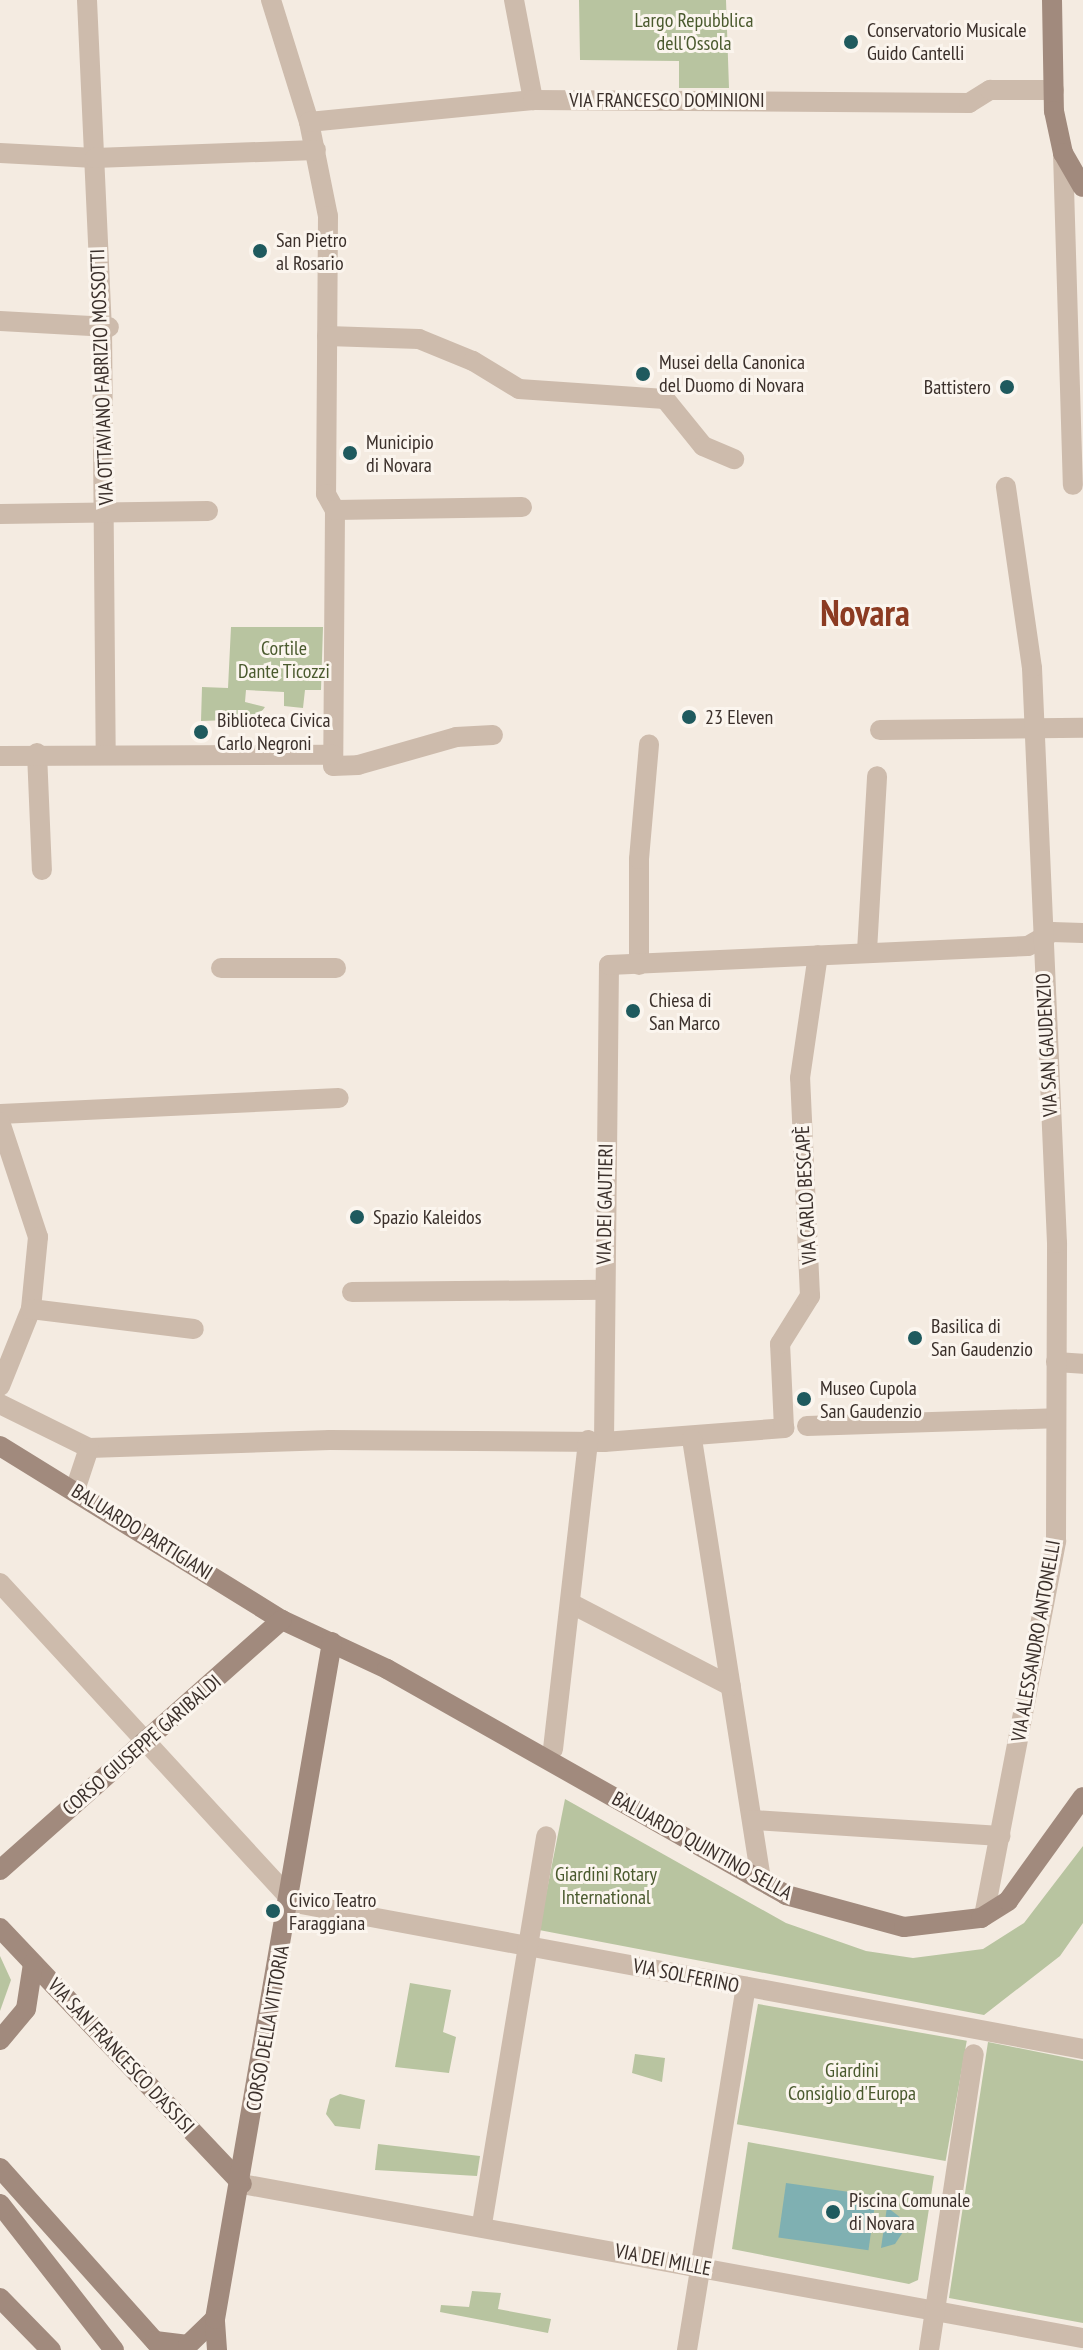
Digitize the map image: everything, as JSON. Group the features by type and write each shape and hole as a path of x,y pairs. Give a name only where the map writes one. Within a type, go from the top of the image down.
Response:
{"street":[{"name":"VIA OTTAVIANO FABRIZIO MOSSOTTI","path":"87,0 106,327 106,753"},
{"path":"271,0 309,122 328,216 326,494 335,510 333,760"},
{"path":"514,0 533,100"},
{"path":"1052,0 1054,90 1063,153 1073,485"},
{"name":"VIA FRANCESCO DOMINIONI","path":"309,122 533,100 969,103 990,90 1054,90"},
{"path":"0,153 95,158 316,152"},
{"path":"1063,153 1083,187"},
{"path":"0,321 106,327"},
{"path":"327,336 419,339 473,361 519,389 665,399 703,446 734,459"},
{"name":"VIA SAN GAUDENZIO","path":"1006,487 1030,640 1031,728 1057,1243 1056,1362"},
{"path":"335,510 522,507"},
{"path":"0,514 208,511"},
{"path":"880,730 1083,728"},
{"path":"0,756 106,753 333,760 358,765 456,737 493,735"},
{"path":"649,744 639,859 639,965 867,951 1028,946 1052,932 1083,933"},
{"path":"37,753 42,870"},
{"path":"867,951 877,776"},
{"name":"VIA CARLO BESCAPÈ","path":"692,1439 784,1428 780,1344 810,1296 800,1078 818,955"},
{"name":"VIA DEI GAUTIERI","path":"553,1749 570,1603 596,1441 604,1290 609,965 639,965"},
{"path":"221,968 336,968"},
{"path":"0,1114 339,1098"},
{"path":"0,1122 38,1237 31,1309 0,1386"},
{"path":"352,1292 604,1290"},
{"path":"31,1309 194,1329"},
{"path":"1056,1362 1083,1364"},
{"name":"VIA ALESSANDRO ANTONELLI","path":"984,1916 1056,1541 1056,1362"},
{"path":"0,1404 89,1448 330,1440 692,1439 761,1881"},
{"path":"807,1426 1055,1418"},
{"name":"BALUARDO PARTIGIANI","path":"0,1446 282,1620 332,1642"},
{"path":"75,1490 89,1448"},
{"path":"0,1583 290,1900"},
{"path":"570,1603 731,1686"},
{"name":"CORSO GIUSEPPE GARIBALDI","path":"0,1870 282,1620"},
{"name":"BALUARDO QUINTINO SELLA","path":"332,1642 387,1669 786,1895 904,1927 984,1916"},
{"name":"CORSO DELLA VITTORIA","path":"217,2350 215,2319 242,2184 332,1642"},
{"path":"984,1916 1008,1901 1083,1797"},
{"path":"753,1820 1000,1836"},
{"path":"482,2224 546,1836"},
{"name":"VIA SOLFERINO","path":"290,1900 1083,2049"},
{"name":"VIA SAN FRANCESCO D'ASSISI","path":"0,1928 242,2184"},
{"path":"0,2040 26,2009 33,1964"},
{"path":"687,2350 746,1987"},
{"path":"929,2350 974,2054"},
{"path":"0,2168 159,2346 188,2345 215,2319"},
{"name":"VIA DEI MILLE","path":"242,2184 482,2224 1083,2338"},
{"path":"0,2204 114,2350"},
{"path":"0,2298 51,2350"}],"green space":[{"name":"Largo Repubblica dell'Ossola","path":"579,0 726,0 729,88 679,88 679,61 580,60"},
{"name":"Cortile Dante Ticozzi","path":"231,627 323,627 321,690 305,690 303,708 284,706 284,692 246,690 245,702 265,707 256,719 201,721 202,687 228,688"},
{"name":"Giardini Rotary International","path":"565,1799 786,1923 866,1951 913,1958 983,1949 1024,1923 1083,1846 1083,1923 1060,1956 984,2015 539,1930"},
{"path":"0,1956 11,1980 0,2011"},
{"path":"410,1983 451,1990 443,2032 456,2037 449,2073 395,2067"},
{"name":"Giardini Consiglio d'Europa","path":"758,2004 967,2041 946,2161 737,2124"},
{"path":"988,2042 1083,2061 1083,2323 949,2298"},
{"path":"635,2054 665,2058 662,2082 632,2073"},
{"path":"340,2094 365,2100 360,2129 335,2126 326,2114 330,2099"},
{"name":"Piscina Comunale di Novara","path":"748,2142 934,2176 918,2280 909,2284 732,2249"},
{"path":"378,2144 480,2156 477,2176 375,2170"},
{"path":"472,2291 501,2293 498,2309 551,2319 548,2333 440,2312 441,2305 469,2307"}],"water":[{"path":"786,2183 876,2196 868,2250 778,2237"},
{"path":"887,2207 901,2218 903,2232 895,2244 881,2248"}],"place":[{"name":"Conservatorio Musicale Guido Cantelli","path":"851,42"},
{"name":"San Pietro al Rosario","path":"260,251"},
{"name":"Musei della Canonica del Duomo di Novara","path":"643,374"},
{"name":"Battistero","path":"1007,387"},
{"name":"Municipio di Novara","path":"350,453"},
{"name":"23 Eleven","path":"689,717"},
{"name":"Biblioteca Civica Carlo Negroni","path":"201,732"},
{"name":"Chiesa di San Marco","path":"633,1011"},
{"name":"Spazio Kaleidos","path":"357,1217"},
{"name":"Basilica di San Gaudenzio","path":"915,1338"},
{"name":"Museo Cupola San Gaudenzio","path":"804,1399"},
{"name":"Civico Teatro Faraggiana","path":"273,1911"},
{"name":"Piscina Comunale di Novara","path":"833,2212"}],"district":[{"name":"Novara","path":"865,613"}]}
